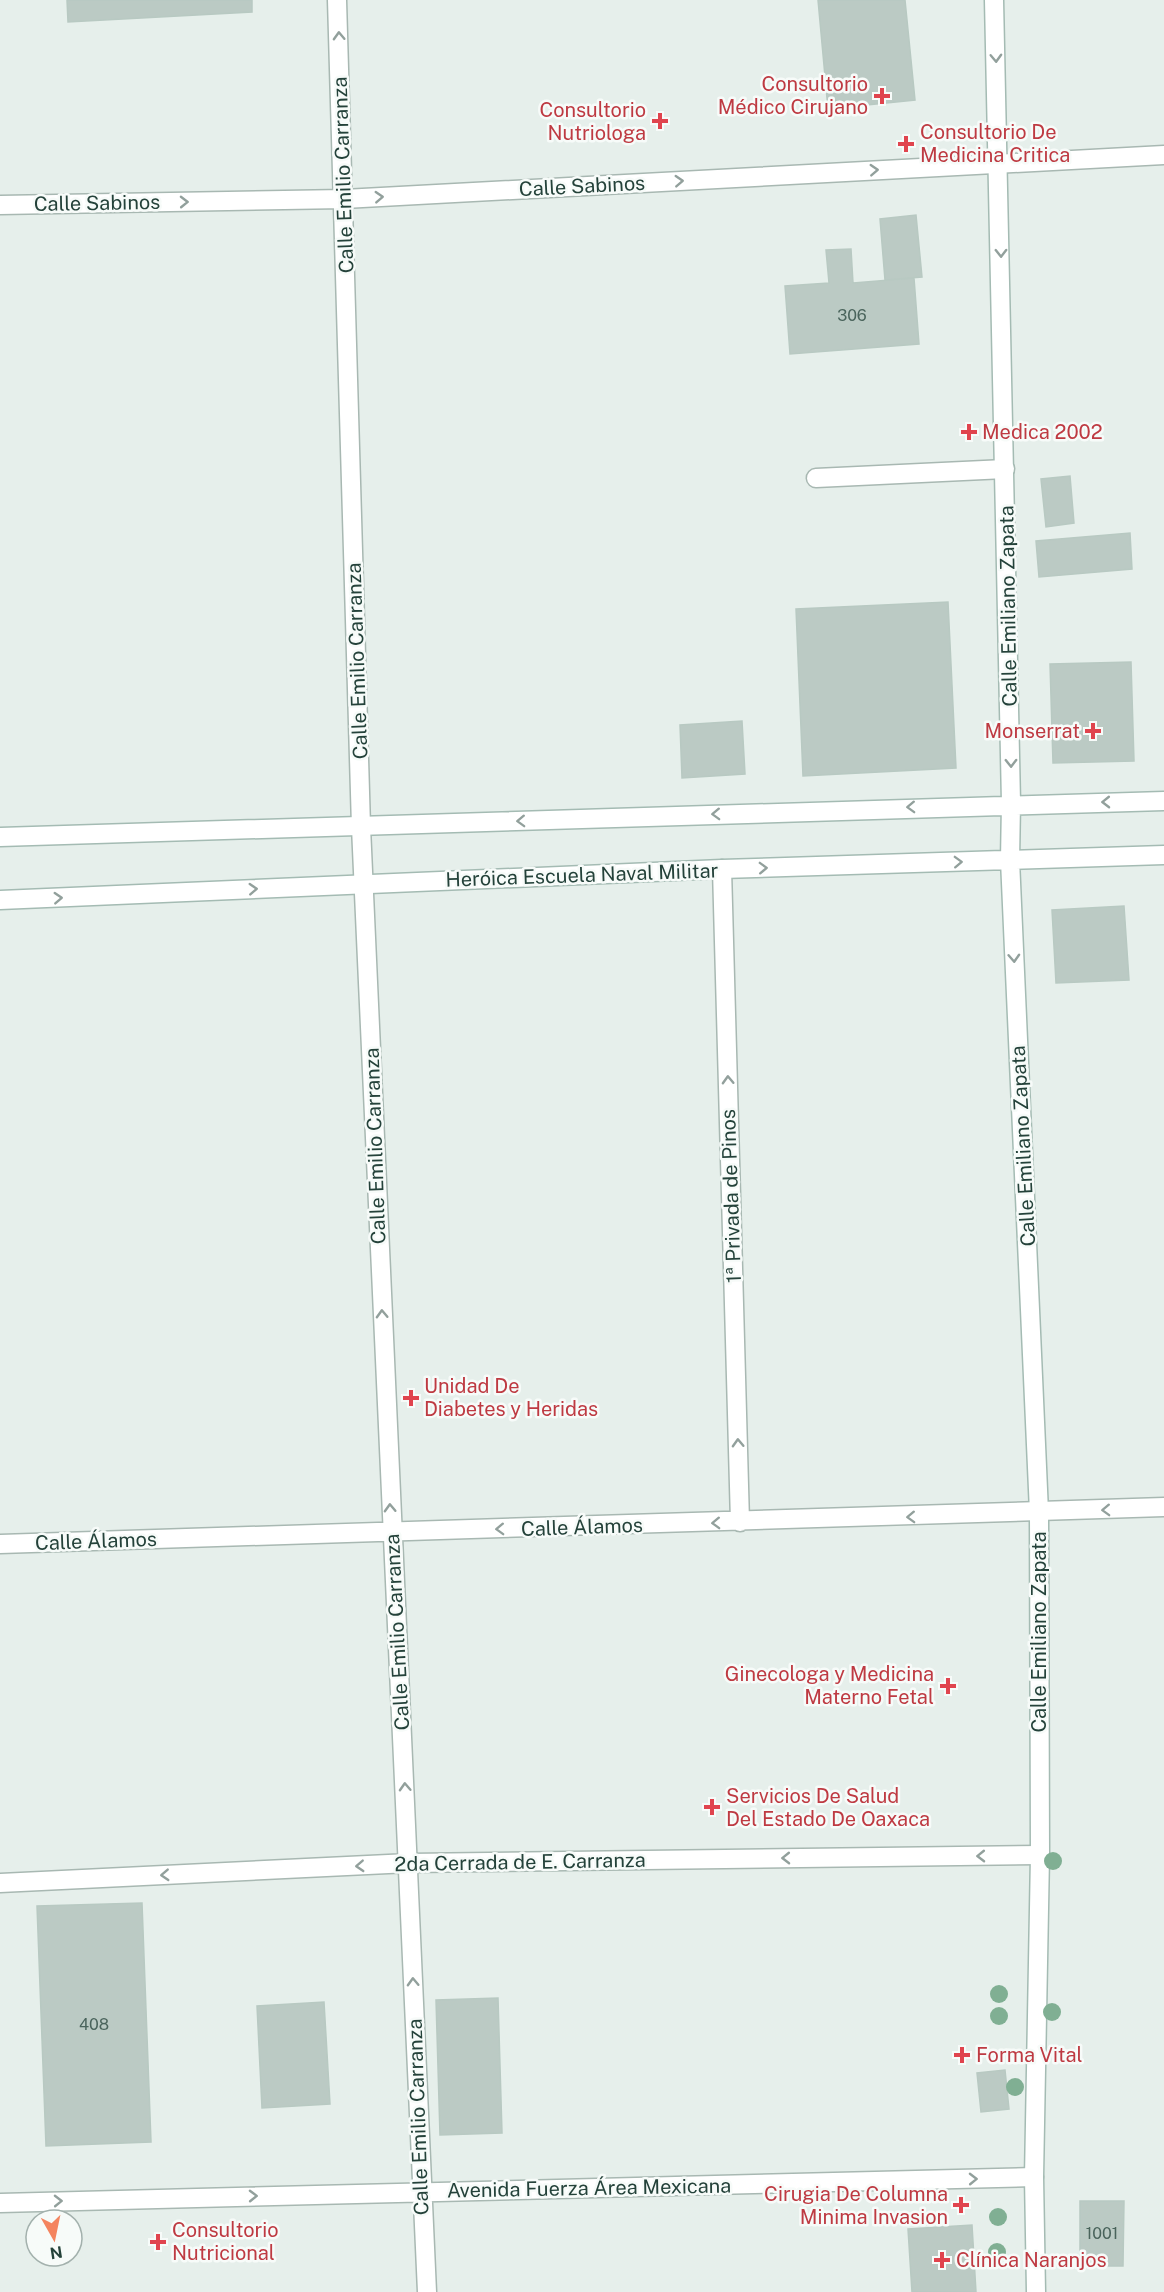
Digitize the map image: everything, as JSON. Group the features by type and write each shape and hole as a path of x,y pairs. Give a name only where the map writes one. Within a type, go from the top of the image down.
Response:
{"street":[{"name":"Calle Emilio Carranza","path":"337,0 361,827 391,1532 409,1863 420,2192 427,2292"},
{"name":"Calle Emiliano Zapata","path":"994,0 1005,470 1010,860 1039,1512 1040,1855 1034,2178 1036,2292"},
{"name":"Calle Sabinos","path":"0,205 344,199 1164,155"},
{"path":"816,478 1005,470"},
{"path":"0,837 361,827 1011,803 1164,801"},
{"name":"Heróica Escuela Naval Militar","path":"0,900 722,869 1164,855"},
{"name":"1ª Privada de Pinos","path":"722,869 740,1522"},
{"name":"Calle Álamos","path":"0,1544 1164,1507"},
{"name":"2da Cerrada de E. Carranza","path":"0,1883 409,1863 1040,1855"},
{"name":"Avenida Fuerza Área Mexicana","path":"0,2203 1034,2178"}],"building":[{"path":"67,0 252,0 252,12 68,22"},
{"path":"818,0 905,0 915,100 828,109"},
{"path":"916,215 922,277 885,280 880,219"},
{"path":"851,249 853,283 914,278 919,344 790,354 785,286 829,283 826,250"},
{"path":"1070,476 1074,523 1046,527 1041,479"},
{"path":"1130,533 1132,569 1039,577 1036,541"},
{"path":"948,602 956,768 803,776 796,609"},
{"name":"Monserrat","path":"1131,662 1134,761 1053,763 1050,664"},
{"path":"742,721 745,774 682,778 680,725"},
{"path":"1124,906 1129,980 1056,983 1052,910"},
{"path":"142,1903 151,2142 46,2146 37,1906"},
{"path":"498,1998 502,2133 440,2135 436,2000"},
{"path":"324,2002 330,2104 262,2108 257,2006"},
{"path":"1005,2070 1009,2109 981,2112 977,2073"},
{"path":"1080,2201 1124,2201 1123,2266 1080,2266"},
{"name":"Clínica Naranjos","path":"972,2225 976,2292 912,2292 908,2229"}],"place":[{"name":"Consultorio Médico Cirujano","path":"882,96"},
{"name":"Consultorio Nutriologa","path":"660,121"},
{"name":"Consultorio De Medicina Critica","path":"906,144"},
{"name":"Medica 2002","path":"969,432"},
{"name":"Monserrat","path":"1093,731"},
{"name":"Unidad De Diabetes y Heridas","path":"411,1398"},
{"name":"Ginecologa y Medicina Materno Fetal","path":"948,1686"},
{"name":"Servicios De Salud Del Estado De Oaxaca","path":"712,1807"},
{"name":"Forma Vital","path":"962,2055"},
{"name":"Cirugia De Columna Minima Invasion","path":"961,2205"},
{"name":"Consultorio Nutricional","path":"158,2242"},
{"name":"Clínica Naranjos","path":"942,2260"}]}
